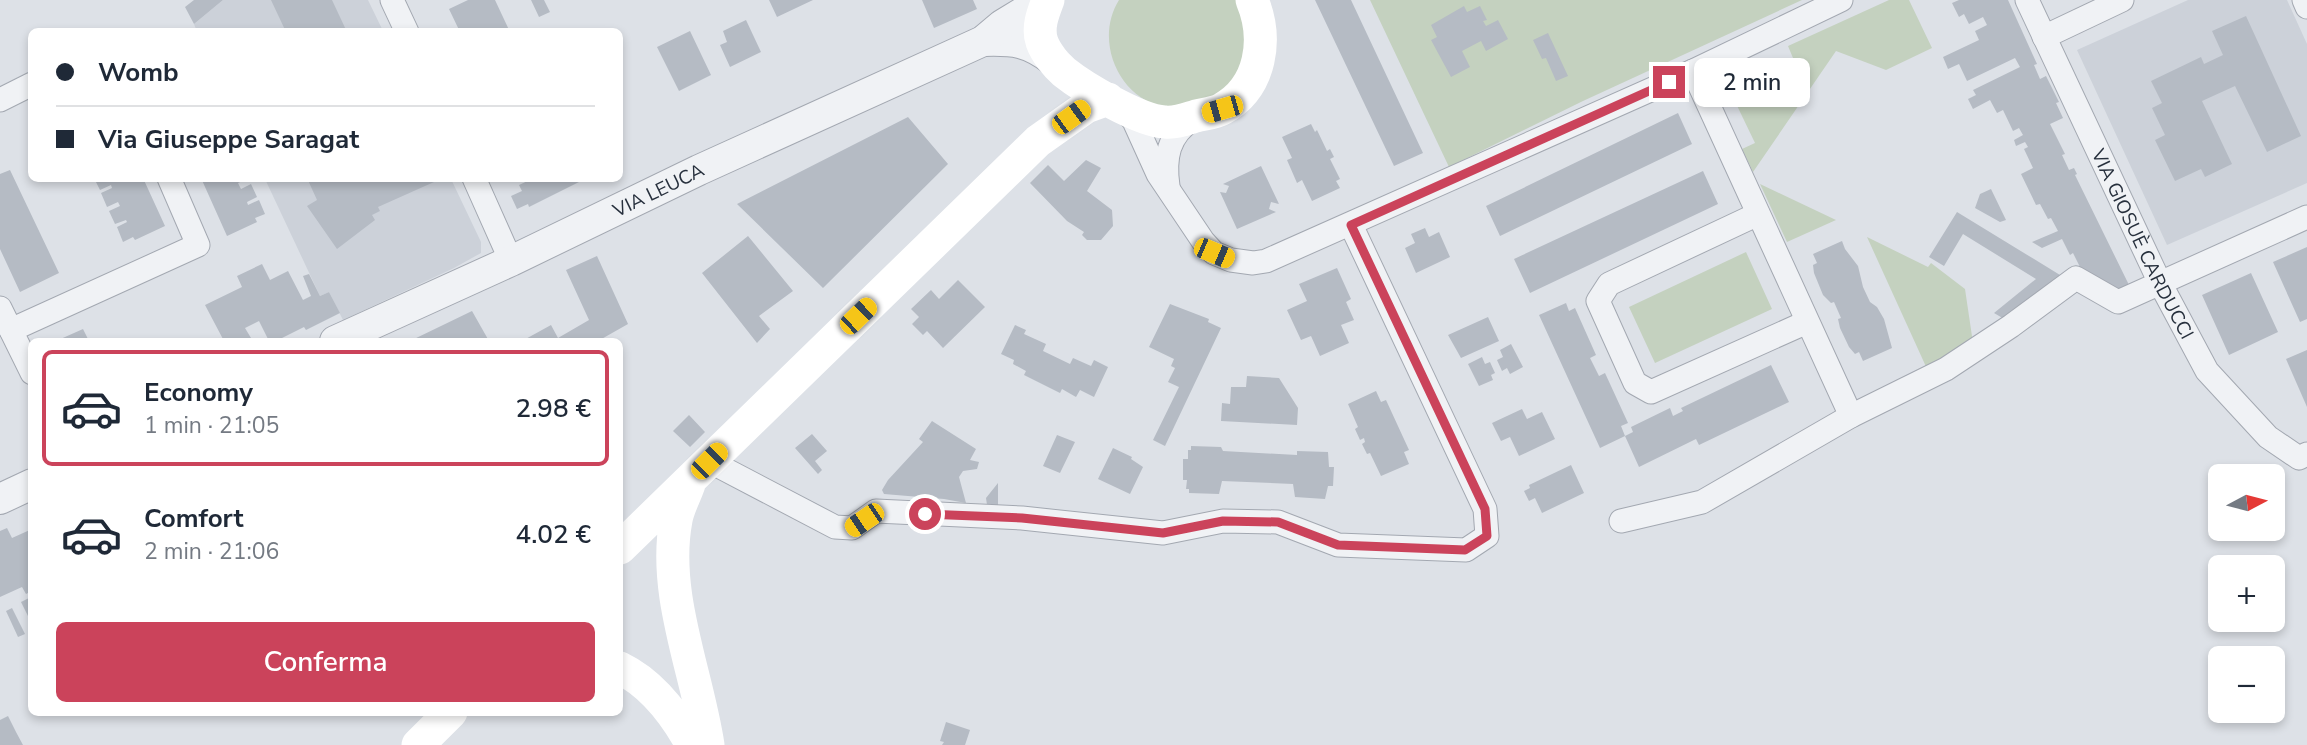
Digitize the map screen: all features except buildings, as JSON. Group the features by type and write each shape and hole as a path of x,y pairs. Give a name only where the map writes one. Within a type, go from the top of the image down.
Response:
{"main road":[{"path":"1046,0 1040,27 1042,41 1059,67 1116,104 1151,120 1166,122 1222,109 1250,83 1260,57 1261,34 1252,0"},
{"path":"1038,141 1059,105 1059,67"},
{"path":"623,545 1038,141 1086,107 1116,104"},
{"path":"700,471 676,517 672,568 675,595 708,745"},
{"path":"623,670 662,700 692,745"},
{"path":"418,745 447,716"}],"street":[{"path":"392,0 405,28"},
{"name":"VIA LEUCA","path":"342,338 511,261 710,164 983,41 1019,9 1046,0"},
{"path":"1116,104 1134,121 1158,174 1203,241 1214,253 1231,260 1253,263 1266,261 1351,225 1693,71 1841,0"},
{"name":"VIA GIOSUÈ CARDUCCI","path":"2027,0 2160,284 2207,371 2268,437 2303,456"},
{"path":"2044,37 2122,0"},
{"path":"2304,0 2307,7"},
{"name":"VIA LEUCA","path":"983,41 1003,41 1035,47 1059,67"},
{"path":"1693,71 1850,416"},
{"path":"0,100 28,86"},
{"path":"1169,189 1167,160 1173,138 1182,126 1197,116"},
{"path":"10,330 198,245 171,182"},
{"path":"476,182 511,261"},
{"path":"1758,214 1609,284 1598,301 1635,383 1651,392 1807,321"},
{"path":"1621,521 1702,502 1850,416 1946,369 2076,278 2118,302 2307,217"},
{"path":"700,471 835,527 852,528 876,511 1022,518 1163,533 1223,521 1278,522 1338,545 1465,550 1487,536 1485,509 1351,225"},
{"path":"0,308 28,365"},
{"path":"0,499 28,486"}],"shaded area":[{"path":"223,0 368,0 382,28 196,28 194,24"},
{"path":"2188,0 2287,0 2307,44 2307,183 2167,245 2077,50"},
{"path":"266,182 452,182 481,242 481,253 343,320 329,292 320,296"}],"green space":[{"path":"1119,0 1242,0 1252,53 1226,95 1179,110 1147,101 1134,92 1123,79 1110,49 1109,32"},
{"path":"1370,0 1802,0 1583,101 1449,167"},
{"path":"1889,0 1909,0 1932,48 1886,70 1836,51 1753,172 1742,149 1755,143 1729,89 1793,58 1788,46"},
{"path":"1760,184 1836,220 1787,242"},
{"path":"1867,237 1928,267 1931,263 1965,289 1973,343 1928,371"},
{"path":"1746,252 1772,309 1655,363 1629,307"}],"route":[{"path":"925,514 1022,518 1163,533 1223,521 1278,522 1338,545 1465,550 1487,536 1485,509 1351,225 1669,82"}]}
